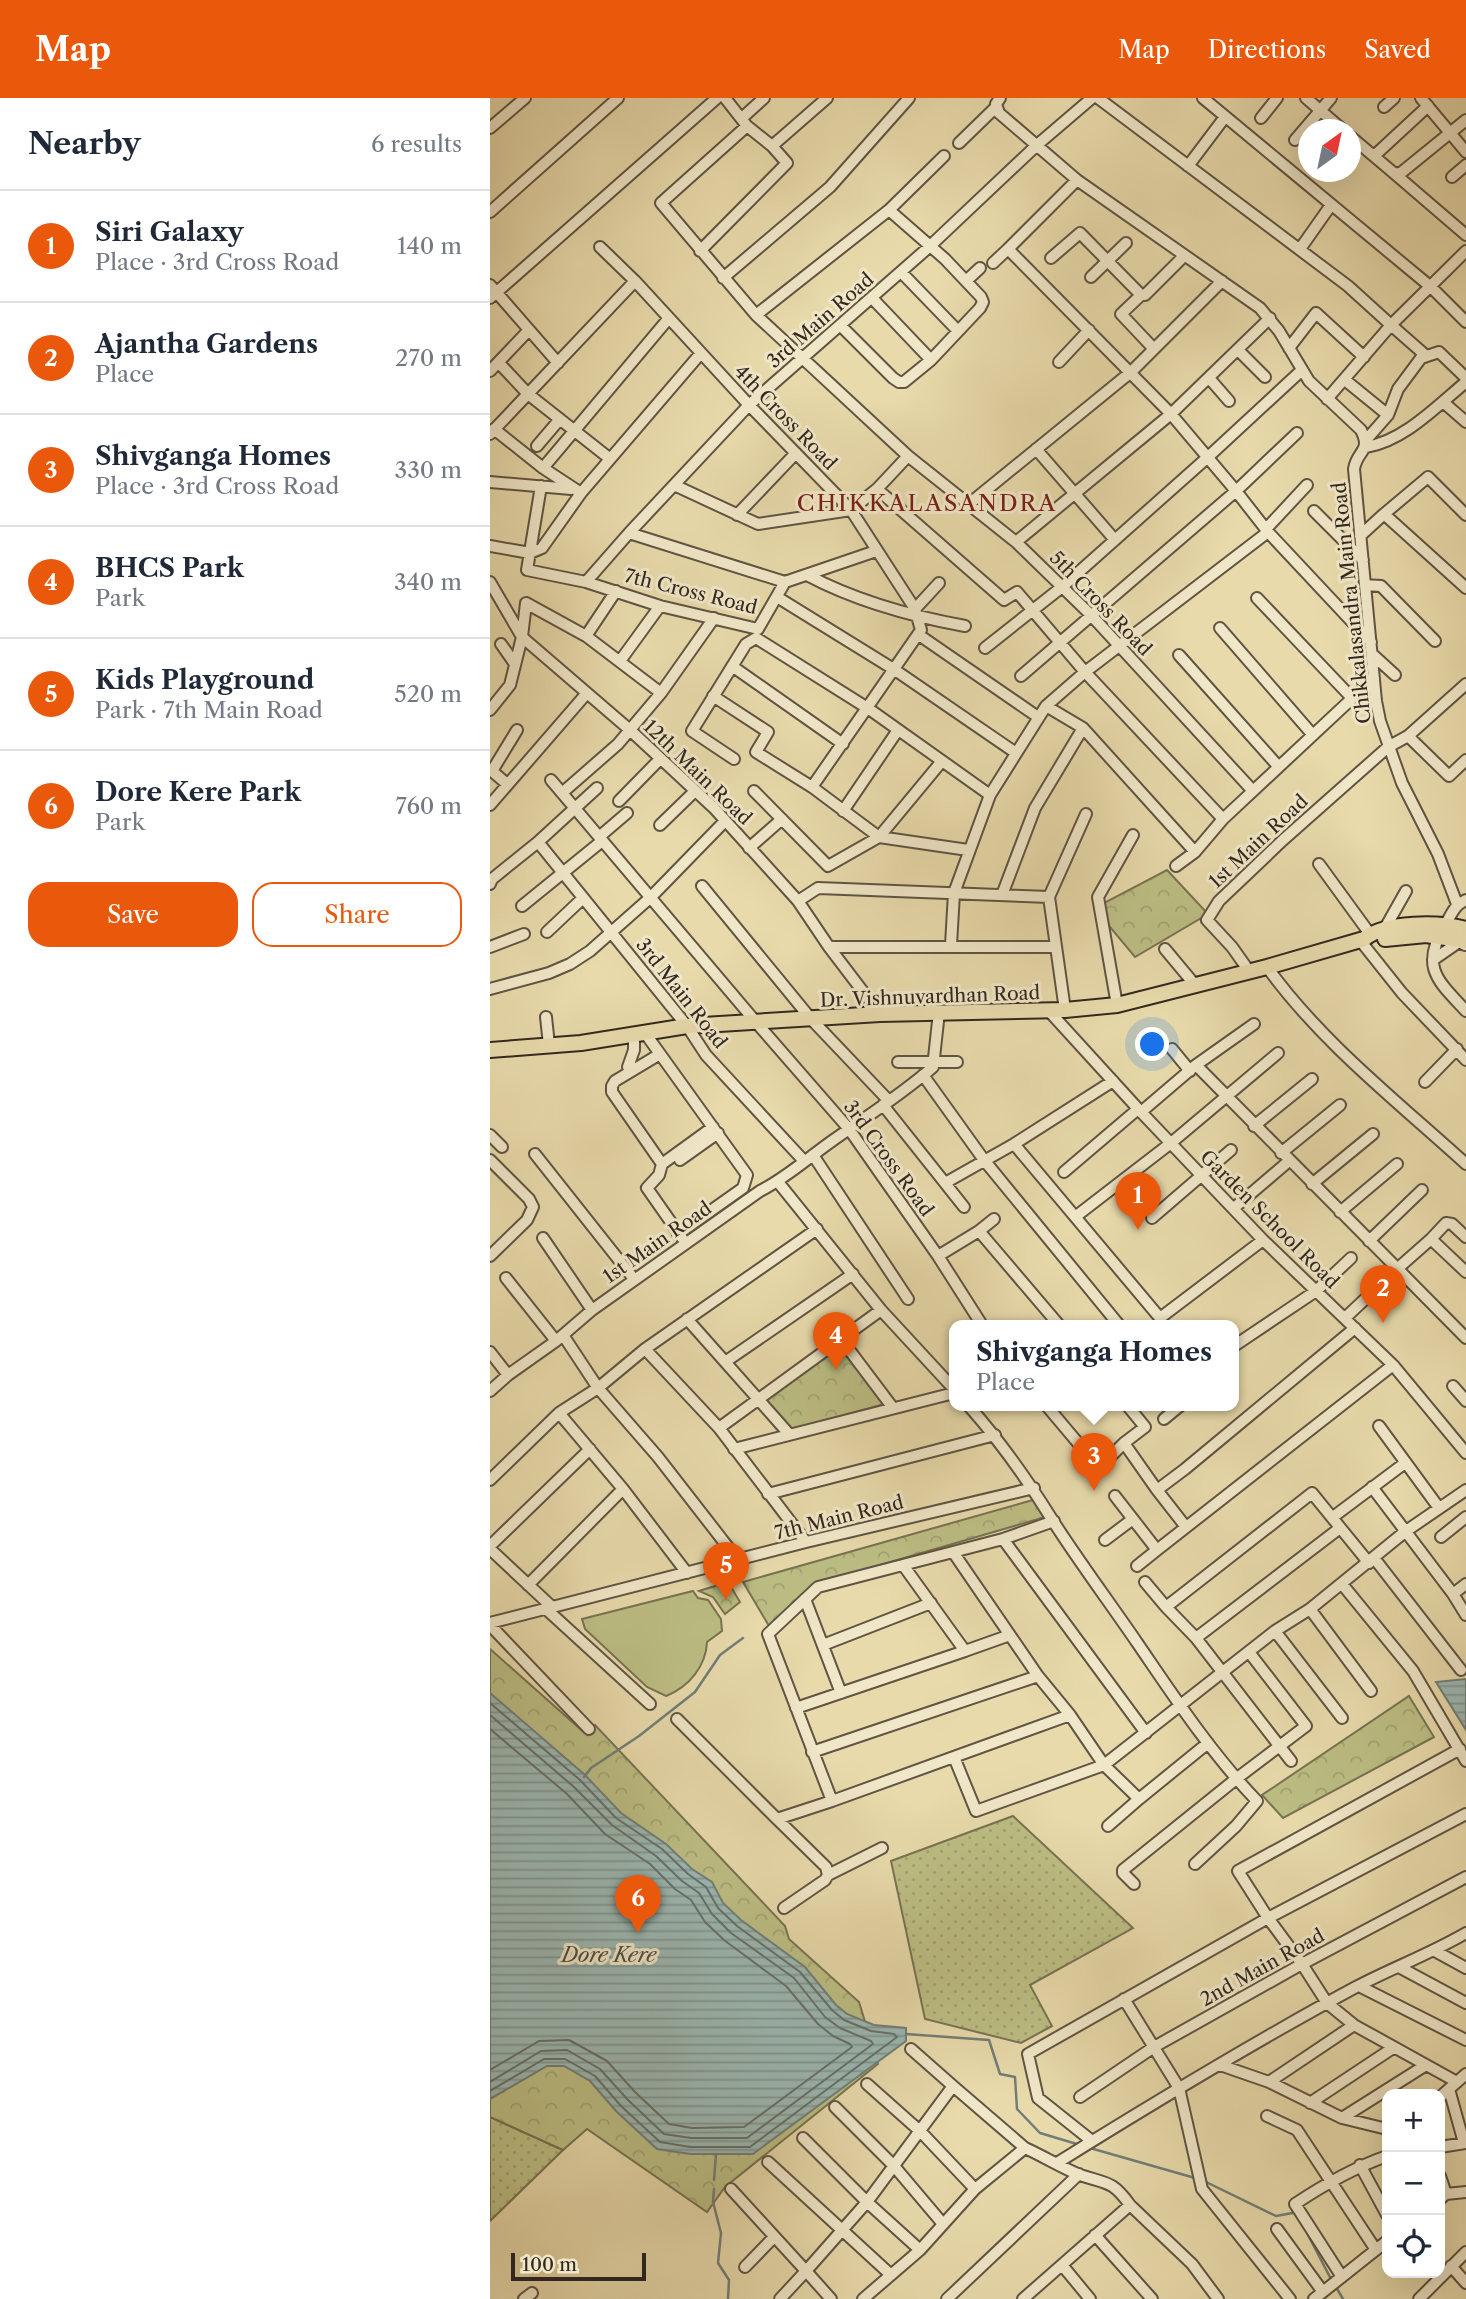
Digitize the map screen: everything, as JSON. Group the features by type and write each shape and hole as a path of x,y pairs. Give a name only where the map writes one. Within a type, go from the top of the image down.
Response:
{"main road":[{"name":"Dr. Vishnuvardhan Road","path":"490,1050 549,1045 687,1026 755,1021 880,1014 1065,1010 1117,1005 1267,967 1405,926 1442,930 1466,944"},
{"path":"1442,930 1466,929"},
{"name":"Dr. Vishnuvardhan Road","path":"1369,936 1371,942 1442,930"}],"street":[{"path":"490,128 525,98"},
{"path":"490,212 618,98"},
{"path":"558,363 492,291 717,98"},
{"path":"701,251 787,163 744,122 725,98"},
{"path":"674,485 758,524 851,510 877,489 908,456 756,315 661,203 744,122 764,98"},
{"path":"772,146 827,98"},
{"path":"723,278 830,187 909,98"},
{"name":"3rd Main Road","path":"586,582 749,405 929,247 1037,145 1092,98"},
{"path":"1098,98 1348,286 1424,354 1398,389 1388,415 1366,444"},
{"path":"1203,98 1431,288 1466,322"},
{"path":"1261,118 1277,98"},
{"path":"1306,98 1330,119"},
{"path":"1295,140 1331,98"},
{"path":"1384,107 1394,98"},
{"path":"1374,156 1424,102 1466,152"},
{"path":"998,103 999,113 1077,180 1254,303 1270,318 1301,370 1327,399 1360,427 1366,444"},
{"path":"959,143 998,103"},
{"path":"1188,166 1225,117"},
{"path":"1395,174 1402,172 1466,120"},
{"path":"1361,145 1466,235"},
{"path":"756,315 889,210 944,156"},
{"path":"1452,177 1466,165"},
{"path":"993,263 1077,180"},
{"path":"1300,249 1331,205"},
{"path":"840,326 899,382 908,379 931,360 983,302 981,296 966,281 889,210"},
{"path":"1051,258 1079,232 1141,295"},
{"path":"1091,277 1126,243"},
{"name":"4th Cross Road","path":"600,247 851,510 916,613 920,632"},
{"path":"1008,249 1171,414 1267,531 1371,642"},
{"path":"1327,399 1391,325 1466,251"},
{"path":"1154,349 1121,314 1141,295 1145,295 1184,256"},
{"path":"966,281 980,268"},
{"path":"901,272 958,331"},
{"path":"578,491 492,431 635,281"},
{"path":"969,504 1131,372 1222,281"},
{"path":"872,298 931,360"},
{"path":"1289,348 1316,313 1364,357"},
{"path":"543,468 669,318"},
{"path":"1016,542 1171,414 1270,318"},
{"path":"490,371 529,330"},
{"path":"1059,362 1089,330"},
{"path":"1238,350 1265,377"},
{"path":"1366,444 1378,444 1400,434 1443,402 1466,380 1439,352 1421,358"},
{"path":"490,546 530,553 542,548 578,491 701,353"},
{"path":"499,363 528,394 609,458"},
{"path":"985,648 1062,587 1301,370"},
{"path":"1209,378 1229,401"},
{"path":"1345,380 1388,415"},
{"path":"1443,402 1466,422"},
{"path":"537,446 560,419"},
{"path":"1021,676 1236,491 1297,433"},
{"name":"Chikkalasandra Main Road","path":"1366,444 1353,469 1377,710 1402,783 1461,902"},
{"path":"1037,449 1115,540"},
{"path":"737,515 796,453"},
{"name":"5th Cross Road","path":"908,456 1016,542 1091,615 1253,791"},
{"path":"1360,536 1428,477 1466,515"},
{"path":"490,482 578,491"},
{"path":"951,945 954,893 968,850 990,795 1046,706 1085,672 1267,531 1307,485"},
{"path":"530,553 541,486"},
{"path":"877,489 1004,600 1017,592 1085,672 1223,818"},
{"path":"1314,511 1363,560"},
{"path":"1384,514 1466,588"},
{"path":"629,533 785,582 876,551"},
{"name":"7th Cross Road","path":"530,553 527,570 586,582 660,606 758,629 780,599 785,582"},
{"path":"807,575 832,588 965,626"},
{"name":"12th Main Road","path":"490,582 522,637 695,790 798,901 880,1014"},
{"path":"916,613 939,583"},
{"path":"1365,585 1381,586 1435,640"},
{"path":"586,636 617,591"},
{"path":"1258,598 1352,698"},
{"path":"780,599 895,670 1016,753"},
{"path":"490,710 510,685 522,637 526,603 586,636 660,693"},
{"path":"620,661 660,606"},
{"path":"562,793 618,744 660,693 714,618"},
{"path":"1220,628 1312,734"},
{"path":"812,787 869,709 920,632 1038,718"},
{"path":"734,759 692,731 746,644 756,638 869,709 990,795"},
{"path":"501,644 515,664"},
{"path":"1372,654 1395,675"},
{"path":"1178,655 1278,766"},
{"path":"732,666 843,744"},
{"path":"1176,866 1195,852 1223,818 1374,678"},
{"path":"1388,747 1408,736 1466,684"},
{"path":"490,805 587,693"},
{"path":"713,696 768,732 756,752 812,787 879,837 968,850"},
{"path":"1046,706 1083,728 1195,852"},
{"path":"1002,895 1035,808 1083,728"},
{"path":"507,784 492,771 517,730"},
{"path":"844,811 898,730"},
{"path":"1408,736 1449,776 1466,760"},
{"name":"1st Main Road","path":"1249,971 1232,947 1207,920 1208,916 1219,901 1283,840 1388,747"},
{"path":"619,801 660,759"},
{"path":"754,791 828,866 879,837 942,761"},
{"name":"3rd Cross Road","path":"551,780 849,1129 938,1256 979,1320"},
{"path":"491,880 538,842 597,788"},
{"path":"660,825 695,790"},
{"path":"522,906 564,873 626,813"},
{"path":"1065,1010 1049,897 1086,814"},
{"path":"749,848 782,819"},
{"path":"490,989 570,964 590,951 651,897 725,821"},
{"path":"1117,1005 1098,897 1133,835"},
{"name":"3rd Main Road","path":"538,842 687,1026 706,1055 808,1158 908,1299"},
{"path":"1319,864 1369,936 1402,993 1466,1060"},
{"path":"702,886 811,1019 886,1103 964,1207"},
{"path":"798,901 818,888 1049,897"},
{"path":"1369,936 1406,891"},
{"path":"547,932 583,898"},
{"path":"1461,902 1434,944 1433,960 1434,971 1443,986 1466,1012"},
{"path":"490,947 524,934"},
{"path":"1433,960 1459,942 1466,944"},
{"path":"829,947 1056,947"},
{"path":"1165,949 1195,985"},
{"path":"1267,967 1287,994 1350,1059 1466,1164"},
{"name":"Garden School Road","path":"1048,1010 1139,1111 1263,1240 1393,1365 1466,1453"},
{"path":"933,1060 939,1012"},
{"path":"546,1017 549,1045"},
{"path":"1064,1172 1193,1068 1254,1024"},
{"path":"628,1067 639,1034 660,1054 716,1130 747,1175 743,1188 682,1239 647,1188 660,1169 716,1130"},
{"path":"1172,1049 1226,1096 1466,1338"},
{"path":"1425,1082 1457,1049"},
{"path":"1075,1217 1171,1143 1278,1053"},
{"path":"660,1054 615,1081 612,1086 612,1092 660,1169"},
{"name":"1st Main Road","path":"490,1391 682,1239 778,1182 923,1075 933,1067 933,1060"},
{"path":"898,1062 957,1062"},
{"path":"923,1075 984,1160 1115,1320"},
{"path":"1254,1126 1312,1079"},
{"path":"945,1183 1014,1144 1113,1081"},
{"path":"1234,1208 1340,1105"},
{"path":"1312,1184 1373,1134"},
{"path":"490,1135 502,1147"},
{"path":"1014,1144 1160,1318 1263,1240"},
{"path":"1152,1218 1231,1150"},
{"path":"535,1154 634,1279"},
{"path":"490,1160 529,1199 533,1207 527,1220 490,1256"},
{"path":"1340,1212 1397,1164"},
{"path":"778,1182 881,1310 949,1385"},
{"path":"1369,1241 1422,1190"},
{"path":"938,1256 994,1219"},
{"path":"1397,1269 1446,1223 1449,1222 1466,1237"},
{"path":"490,1480 559,1413 598,1388 645,1349 817,1229"},
{"path":"979,1231 1055,1320"},
{"path":"542,1238 592,1310"},
{"path":"1432,1239 1466,1272"},
{"path":"1239,1343 1316,1291 1351,1258"},
{"path":"725,1362 853,1274"},
{"path":"506,1278 560,1338 598,1388 658,1457 738,1560"},
{"path":"1345,1318 1381,1283"},
{"path":"719,1428 881,1310"},
{"path":"687,1319 789,1434"},
{"path":"1157,1490 1355,1328"},
{"path":"841,1339 893,1408"},
{"path":"645,1349 719,1428 806,1542"},
{"path":"490,1352 508,1375"},
{"path":"1137,1566 1393,1365"},
{"path":"1453,1386 1466,1401"},
{"path":"734,1448 949,1392"},
{"path":"973,1411 995,1435 1034,1488 1181,1707 1236,1779 1257,1801 1245,1817 1195,1864"},
{"path":"1051,1411 1099,1468 1145,1427 1132,1411"},
{"path":"1164,1419 1174,1411"},
{"path":"559,1413 623,1489 687,1573"},
{"path":"1379,1426 1439,1508"},
{"path":"768,1494 995,1435"},
{"path":"1124,1443 1186,1527"},
{"path":"590,1450 490,1548 650,1704"},
{"path":"1333,1517 1405,1463"},
{"path":"1372,1487 1466,1615"},
{"name":"7th Main Road","path":"490,1624 806,1542 1034,1488"},
{"path":"528,1585 623,1489"},
{"path":"954,1757 976,1811 1104,1765 1275,1631 1310,1609 1406,1531 1466,1490"},
{"path":"1166,1607 1312,1493 1340,1528 1372,1560 1461,1670"},
{"path":"1115,1496 1157,1550"},
{"path":"1441,1537 1466,1517"},
{"path":"1104,1539 1133,1519"},
{"path":"832,1801 768,1634 818,1587 1003,1539 1054,1521"},
{"path":"1196,1638 1340,1528"},
{"path":"1003,1539 1146,1733"},
{"path":"953,1552 1038,1676 1104,1765 1139,1799"},
{"path":"903,1565 965,1651"},
{"path":"1145,1581 1196,1638 1291,1761"},
{"path":"1342,1584 1413,1671 1466,1761"},
{"path":"1452,1594 1466,1584"},
{"path":"805,1599 841,1693"},
{"path":"823,1645 931,1603"},
{"path":"1310,1609 1371,1691"},
{"path":"490,1624 589,1729"},
{"path":"1275,1631 1342,1718"},
{"path":"796,1708 1010,1635"},
{"path":"1249,1652 1306,1726"},
{"path":"812,1752 1038,1676"},
{"path":"777,1819 1069,1715"},
{"path":"1134,1884 1123,1870 1316,1718"},
{"path":"677,1720 826,1867 828,1875"},
{"path":"1108,1826 1208,1744"},
{"path":"1445,2146 1465,2143 1453,2085 1426,2064 1354,2025 1327,2003 1238,1871 1460,1749"},
{"path":"1086,2145 1038,2098 1028,2054 1268,1918 1466,1814"},
{"path":"784,1908 825,1880 828,1875 882,1848"},
{"name":"2nd Main Road","path":"1080,2097 1154,2047 1466,1877"},
{"path":"1057,2163 1179,2088 1327,2003 1466,1934"},
{"path":"1435,1951 1466,1968"},
{"path":"1399,1967 1466,2003"},
{"path":"1359,1986 1466,2040"},
{"path":"1124,1998 1179,2088 1200,2184 1290,2299"},
{"path":"1269,2082 1354,2025"},
{"path":"1310,2103 1393,2048"},
{"path":"911,2049 1025,2148 1079,2174 1104,2180 1119,2190 1130,2205 1192,2264 1218,2299"},
{"path":"1220,2064 1269,2082 1342,2118 1382,2128"},
{"path":"1342,2118 1426,2064"},
{"path":"1445,2092 1466,2074"},
{"path":"867,2084 920,2132 975,2189"},
{"path":"780,2299 867,2202 953,2086"},
{"path":"835,2108 894,2166 943,2224"},
{"path":"1267,2116 1297,2130 1376,2250"},
{"path":"803,2138 920,2250"},
{"path":"863,2299 920,2250 975,2189 1025,2148"},
{"path":"1329,2287 1295,2204 1360,2165 1382,2158"},
{"path":"768,2162 891,2275"},
{"path":"1360,2165 1382,2205"},
{"path":"947,2299 1079,2174"},
{"path":"731,2189 830,2299"},
{"path":"1445,2197 1466,2192"},
{"path":"1023,2299 1130,2205"},
{"path":"1277,2229 1329,2287"},
{"path":"1095,2235 1152,2299"},
{"path":"745,2267 774,2237"},
{"path":"1329,2287 1382,2245"},
{"path":"1423,2298 1466,2252"},
{"path":"1062,2265 1090,2299"},
{"path":"1451,2266 1466,2283"}],"green space":[{"path":"1167,870 1208,914 1135,957 1104,920 1104,903"},
{"path":"846,1341 892,1402 790,1430 763,1400"},
{"path":"1033,1500 1045,1517 815,1584 769,1626 743,1582"},
{"path":"728,1582 740,1602 725,1614 713,1597 699,1591"},
{"path":"693,1591 698,1598 708,1600 721,1619 722,1631 707,1642 706,1651 695,1675 666,1696 647,1687 585,1629 582,1619"},
{"name":"Dore Kere","path":"490,1649 587,1735 595,1725 785,1926 789,1939 859,2002 878,2064 725,2187 707,2212 587,2129 563,2150 490,2117"},
{"path":"1409,1696 1434,1737 1283,1818 1262,1795"},
{"path":"1013,1816 1133,1928 1030,1985 1052,2026 1021,2043 925,2019 891,1861"},
{"path":"490,2117 563,2150 490,2221"}],"water":[{"path":"1466,1679 1466,1730 1436,1682"},
{"name":"Dore Kere","path":"490,1693 585,1775 621,1813 666,1844 692,1869 712,1882 723,1903 741,1920 805,1967 836,2005 847,2014 874,2025 906,2028 906,2041 753,2154 690,2154 657,2149 616,2111 590,2081 564,2066 547,2066 490,2099"}],"waterway":[{"path":"584,1777 591,1768 639,1736 695,1692 720,1655 743,1638"},
{"path":"906,2034 989,2040 1000,2074 1015,2077 1017,2109 1040,2133 1080,2145"},
{"path":"1090,2148 1195,2178"},
{"path":"714,2180 716,2154"},
{"path":"1204,2181 1276,2216 1298,2212"},
{"path":"714,2189 713,2202 721,2233 718,2263 729,2280 728,2299"},
{"path":"1306,2231 1332,2281"},
{"path":"1336,2287 1343,2299"}],"place":[{"name":"Siri Galaxy","path":"1138,1230"},
{"name":"Ajantha Gardens","path":"1383,1323"},
{"name":"BHCS Park","path":"836,1370"},
{"name":"Shivganga Homes","path":"1094,1491"},
{"name":"Kids Playground","path":"726,1600"},
{"name":"Dore Kere Park","path":"638,1933"}],"district":[{"name":"CHIKKALASANDRA","path":"927,503"}]}
